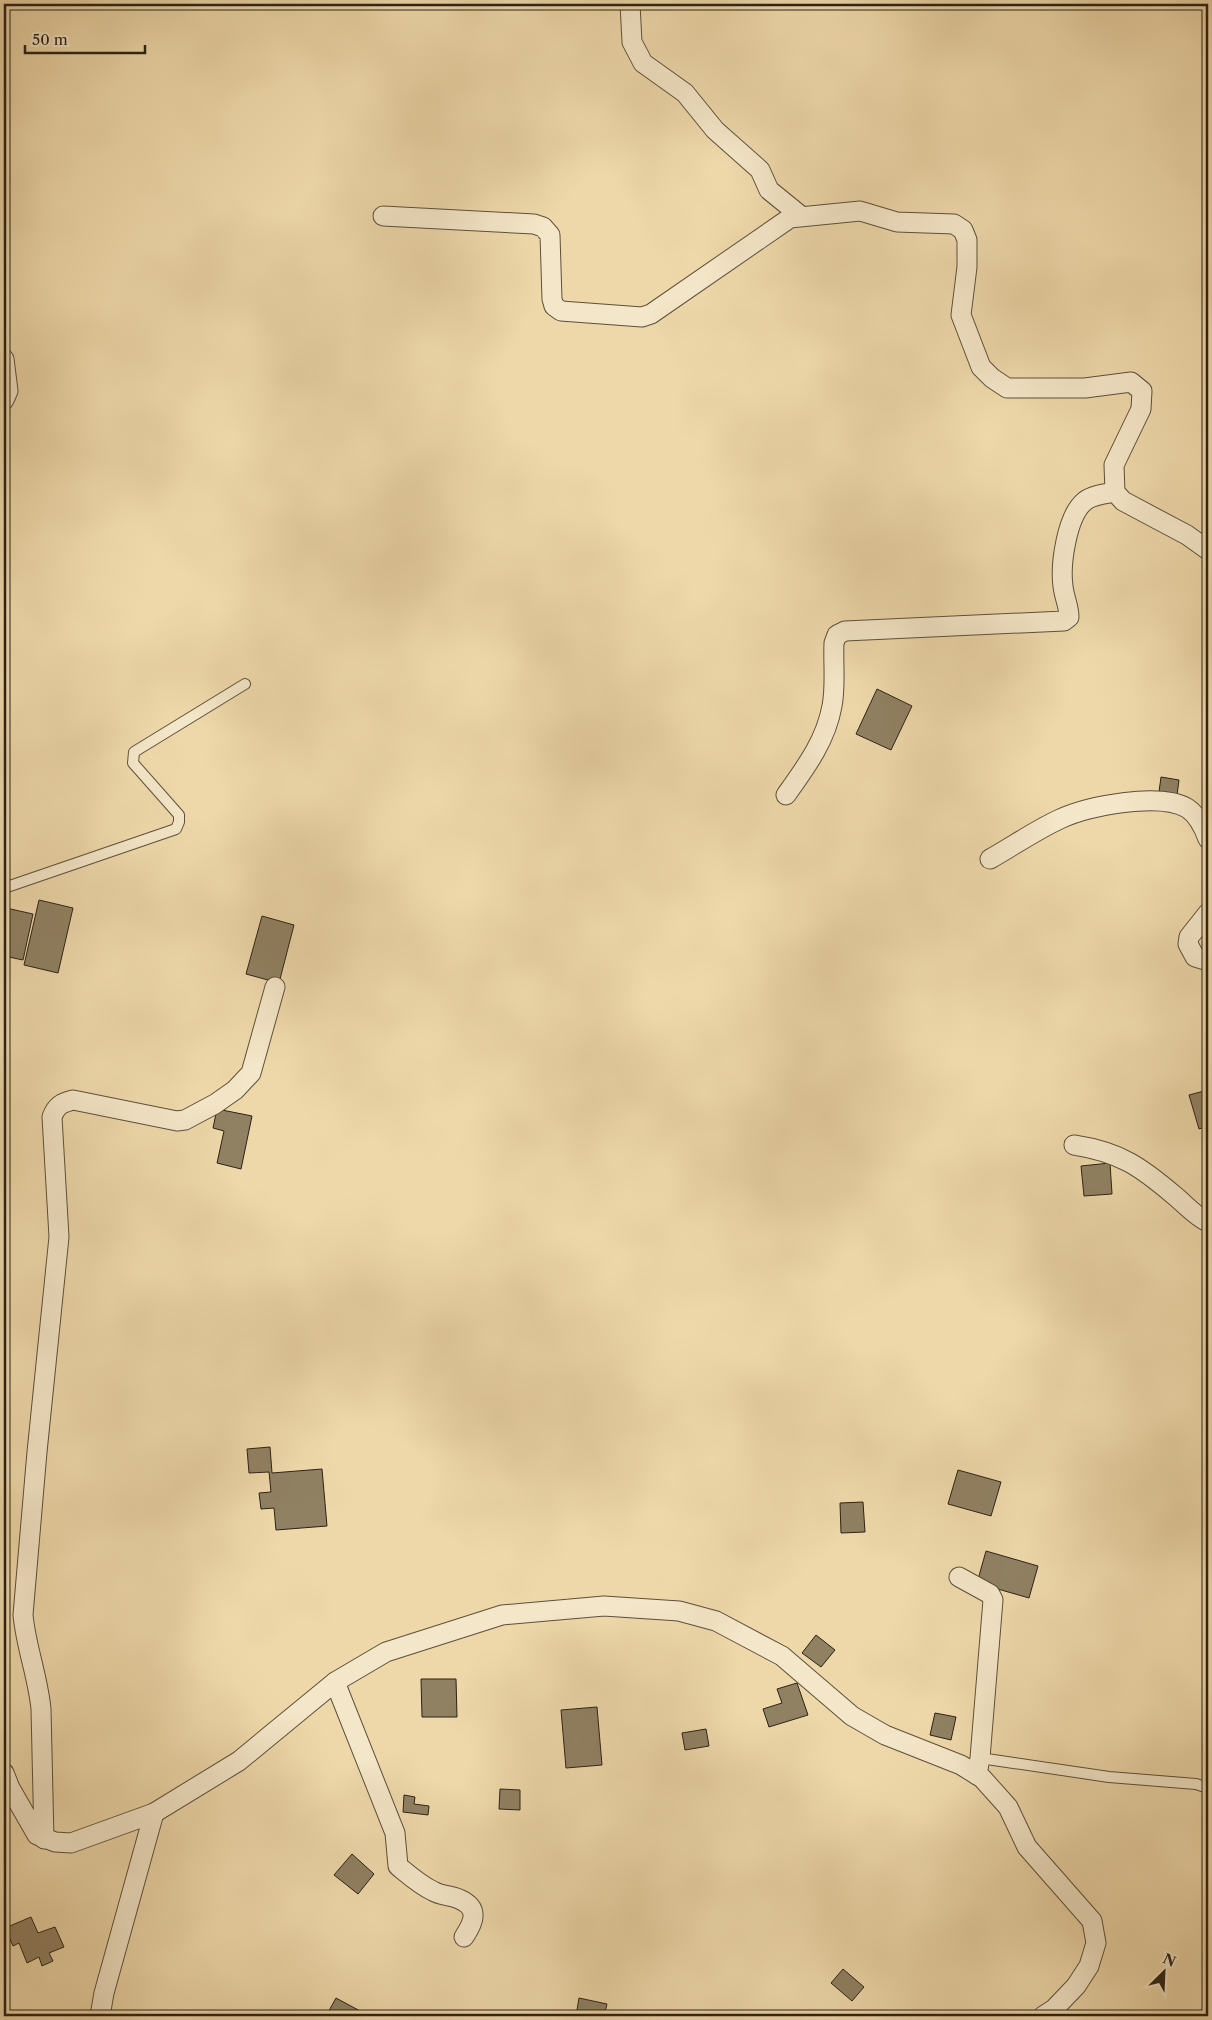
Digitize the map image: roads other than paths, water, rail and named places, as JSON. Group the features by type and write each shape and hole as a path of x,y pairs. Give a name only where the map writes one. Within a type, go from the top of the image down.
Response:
{"street":[{"path":"630,4 632,42 643,63 685,92 715,130 760,170 769,190 801,216"},
{"path":"383,216 534,224 543,227 550,235 552,298 554,306 561,311 642,317 651,314 790,218 860,211 897,222 954,224 963,230 967,240 967,267 961,315 981,367 992,378 1007,388 1085,388 1131,382 1142,391 1142,409 1114,465 1115,492 1123,501 1188,535 1208,550"},
{"path":"4,359 8,391 4,400"},
{"path":"786,795 810,761 826,731 833,704 834,643 837,635 845,631 1064,621 1069,617 1069,608 1063,586 1064,560 1072,521 1078,508 1086,500 1115,492"},
{"path":"990,859 1058,820 1083,810 1125,802 1171,802 1180,805 1195,815 1208,840"},
{"path":"1208,913 1189,937 1188,944 1195,957 1202,961 1208,961"},
{"path":"44,1839 41,1709 39,1688 24,1629 23,1615 37,1452 59,1237 52,1117 56,1107 63,1102 73,1100 177,1121 185,1120 215,1104 235,1090 251,1073 275,987"},
{"path":"1074,1145 1096,1148 1132,1162 1151,1175 1208,1222"},
{"path":"959,1577 990,1594 993,1600 979,1767 1008,1807 1027,1847 1092,1921 1096,1942 1089,1966 1076,1986 1054,2009 1043,2016"},
{"path":"4,1773 10,1788 37,1834 44,1839 55,1842 71,1843 154,1814 239,1761 335,1682 386,1652 502,1615 604,1606 679,1611 716,1621 782,1656 852,1716 885,1735 961,1765 979,1767"},
{"path":"335,1682 392,1823 398,1866 432,1891 441,1895 459,1898 469,1905 474,1913 473,1924 464,1937"},
{"path":"100,2016 104,1993 154,1814"}],"lane":[{"path":"4,888 176,829 179,815 133,762 134,752 245,684"},
{"path":"979,1767 1196,1784 1208,1788"}]}
